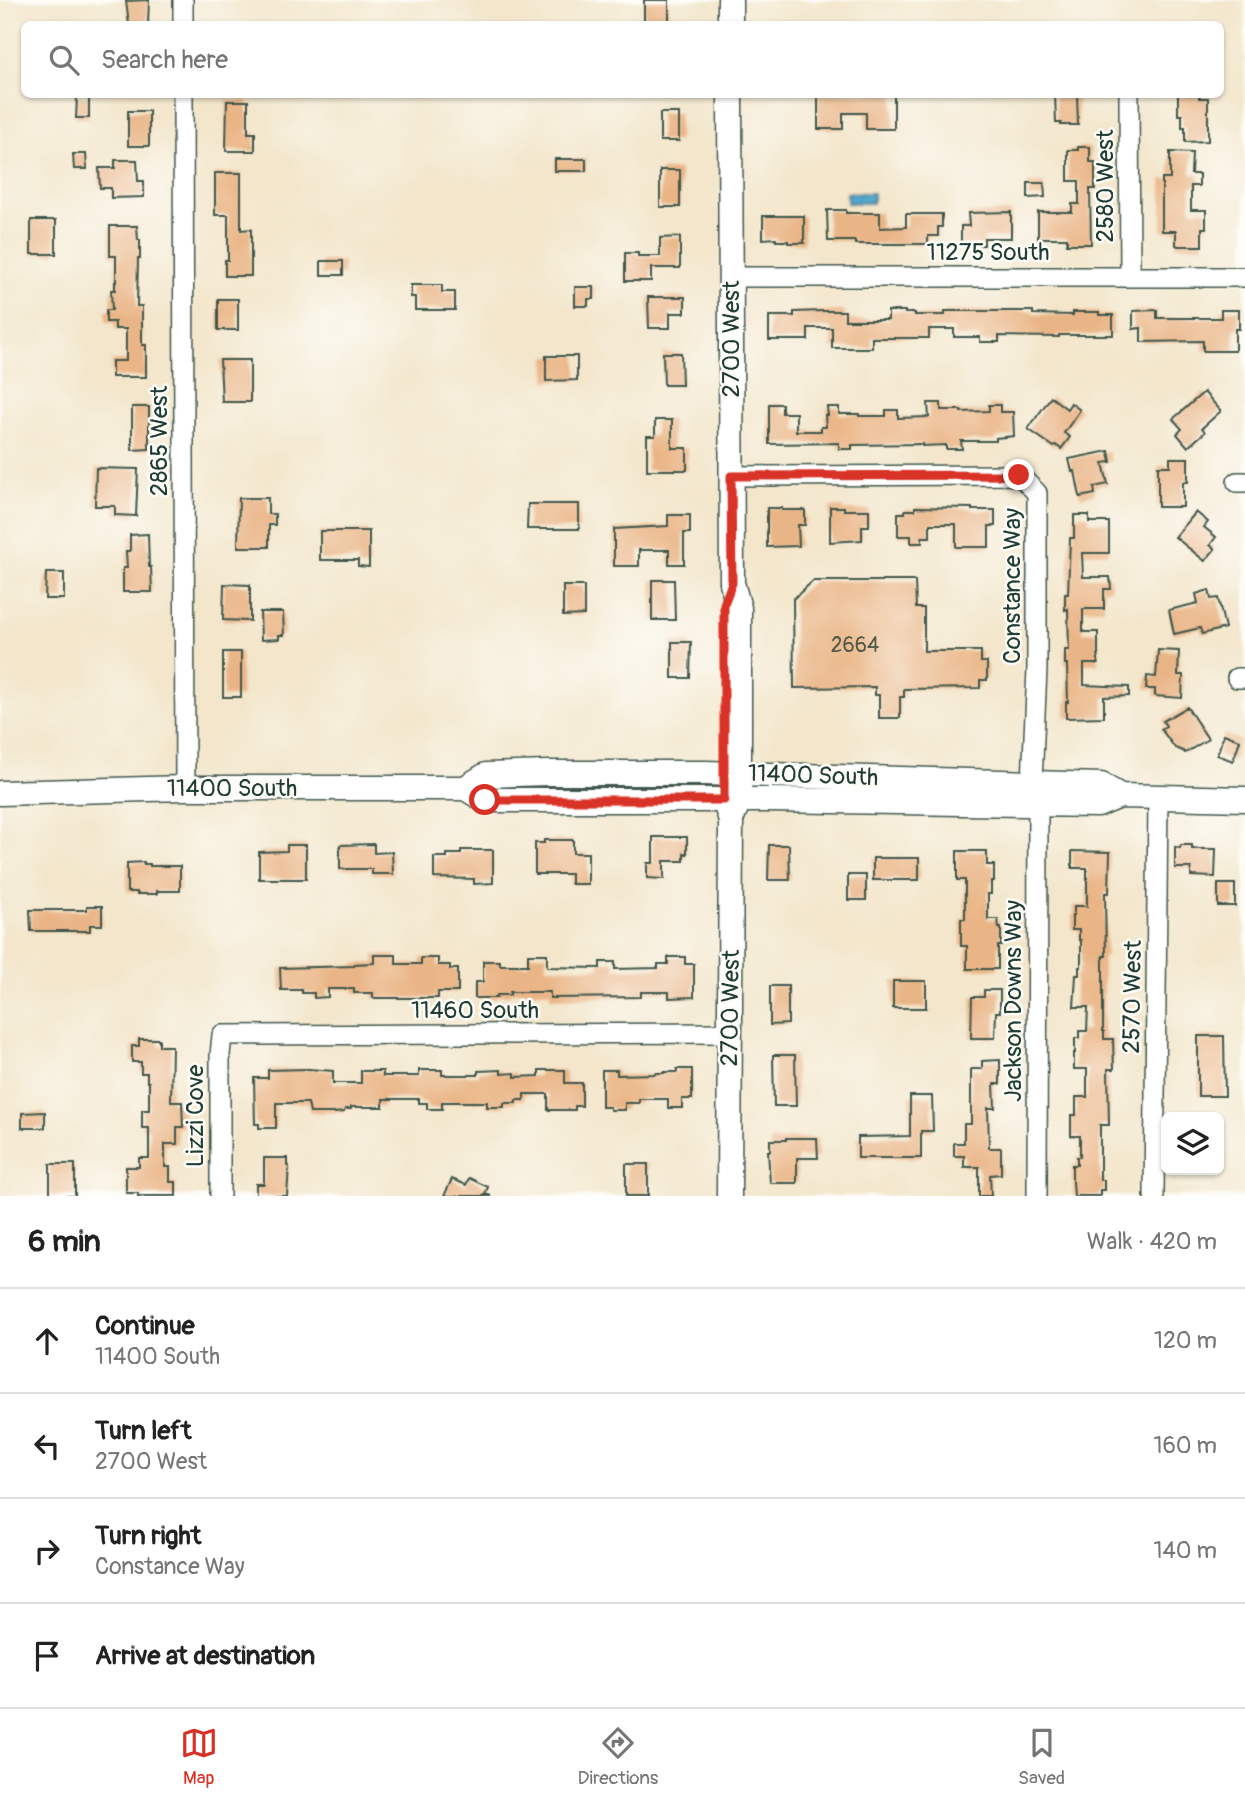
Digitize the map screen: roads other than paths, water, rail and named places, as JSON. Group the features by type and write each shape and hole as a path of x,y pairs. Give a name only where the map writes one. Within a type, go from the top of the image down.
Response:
{"main road":[{"path":"730,0 730,21"},
{"name":"2700 West","path":"729,1196 732,773 724,604 732,583 730,98"},
{"name":"11400 South","path":"465,788 486,775 732,773 1035,794 1098,805 1120,796 1245,799"},
{"name":"11400 South","path":"0,793 185,788 465,788 485,800 732,807 1035,794"}],"street":[{"path":"183,0 183,21"},
{"name":"2865 West","path":"183,98 185,788"},
{"name":"2580 West","path":"1129,98 1130,277"},
{"name":"11275 South","path":"731,277 1245,276"},
{"name":"Constance Way","path":"731,476 1019,475 1037,494 1035,794"},
{"name":"Jackson Downs Way","path":"1035,794 1037,1196"},
{"name":"2570 West","path":"1154,1196 1158,798"},
{"name":"11460 South","path":"222,1035 729,1033"},
{"name":"Lizzi Cove","path":"220,1196 222,1035"}],"water":[{"path":"847,193 873,193 873,203 847,203"}]}
